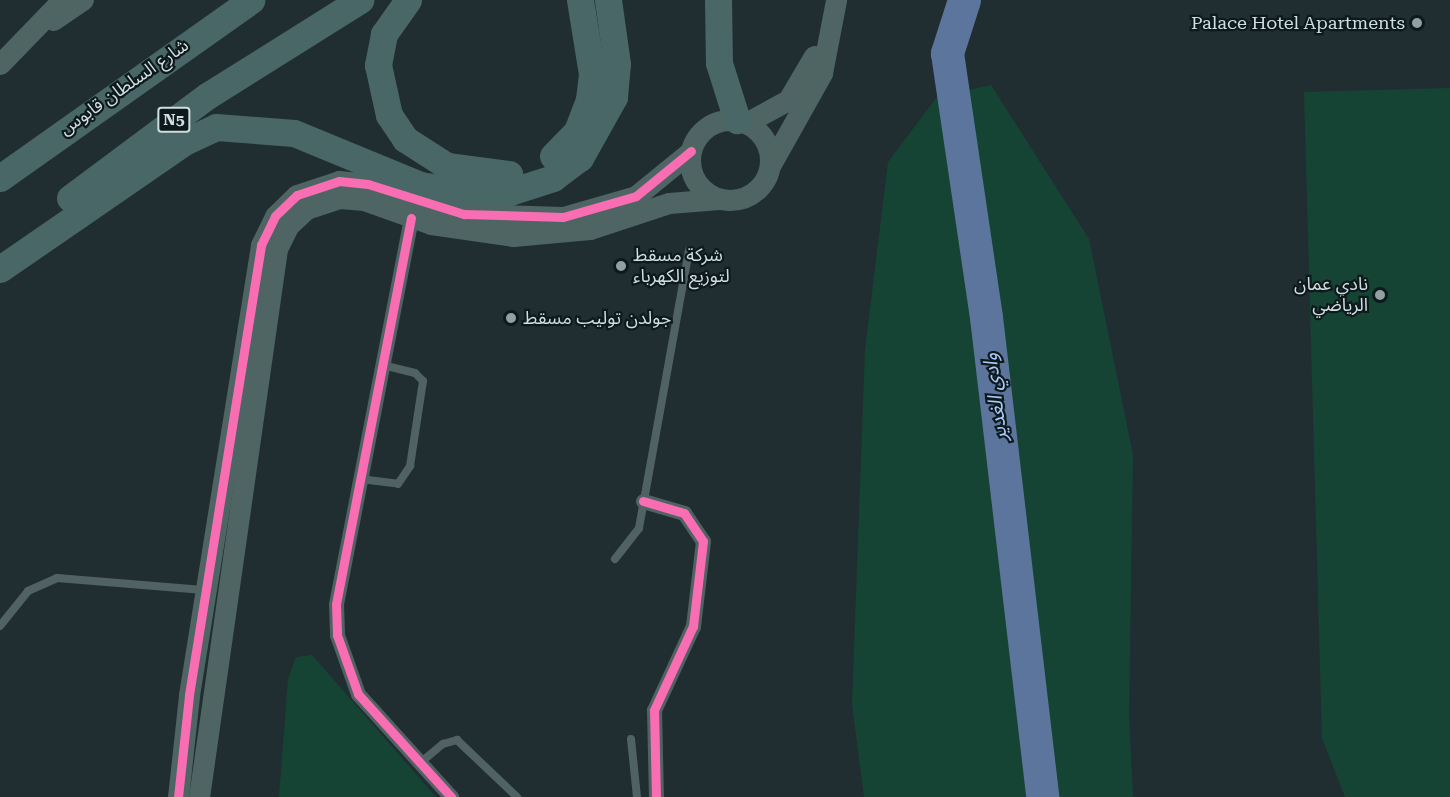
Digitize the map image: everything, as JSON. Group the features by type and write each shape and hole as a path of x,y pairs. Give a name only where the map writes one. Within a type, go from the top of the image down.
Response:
{"highway":[{"name":"شارع السلطان قابوس","path":"0,178 251,0"},
{"name":"N5","path":"0,256 207,96 360,0"},
{"path":"408,0 384,34 378,65 389,115 405,139 425,155 477,174 507,175 562,150 577,131 592,74 580,0"},
{"path":"0,269 184,141 216,127 294,133 420,185 468,192 510,192 553,178 586,151 614,97 617,64 608,0"},
{"path":"717,0 720,63 742,122"}],"street":[{"path":"38,30 62,0"},
{"path":"0,64 38,30 83,0"},
{"path":"178,797 206,590 261,245 285,205 310,188 354,182 464,214 562,217 636,196 691,151 707,127 742,122 774,112 797,88 817,48 825,0"},
{"path":"199,797 277,249 297,216 328,199 364,200 411,218 461,231 539,235 590,229 679,201 749,196 764,183 771,164 822,73 836,0"},
{"path":"742,122 768,144 771,164"},
{"path":"691,151 695,181 719,199"},
{"path":"411,218 336,604 337,635 358,694 451,797"},
{"path":"643,501 684,513 703,541 693,626 654,710 656,797"}],"lane":[{"path":"615,559 634,540 689,250"},
{"path":"360,479 398,484 410,466 423,381 415,373 383,365"},
{"path":"0,626 28,591 57,578 206,590"},
{"path":"631,739 637,797"},
{"path":"420,763 443,744 457,740 517,797"}],"green space":[{"path":"991,85 1089,239 1133,455 1129,715 1133,797 864,797 852,704 865,350 888,162 937,97"},
{"name":"نادي عمان الرياضي","path":"1450,88 1450,797 1345,797 1322,738 1304,92"},
{"path":"312,655 436,797 279,797 288,679 296,657"}],"waterway":[{"name":"وادي الغدير","path":"964,0 947,53 986,317 1042,797"}],"cycle path":[{"path":"178,797 189,695 261,245 275,216 297,195 339,181 368,184 464,214 563,217 636,196 691,151"},
{"path":"411,218 336,604 337,635 358,694 451,797"},
{"path":"643,501 684,513 703,541 693,626 654,710 656,797"}],"place":[{"name":"Palace Hotel Apartments","path":"1417,23"},
{"name":"شركة مسقط لتوزيع الكهرباء","path":"621,266"},
{"name":"نادي عمان الرياضي","path":"1380,295"},
{"name":"جولدن توليب مسقط","path":"511,318"}]}
